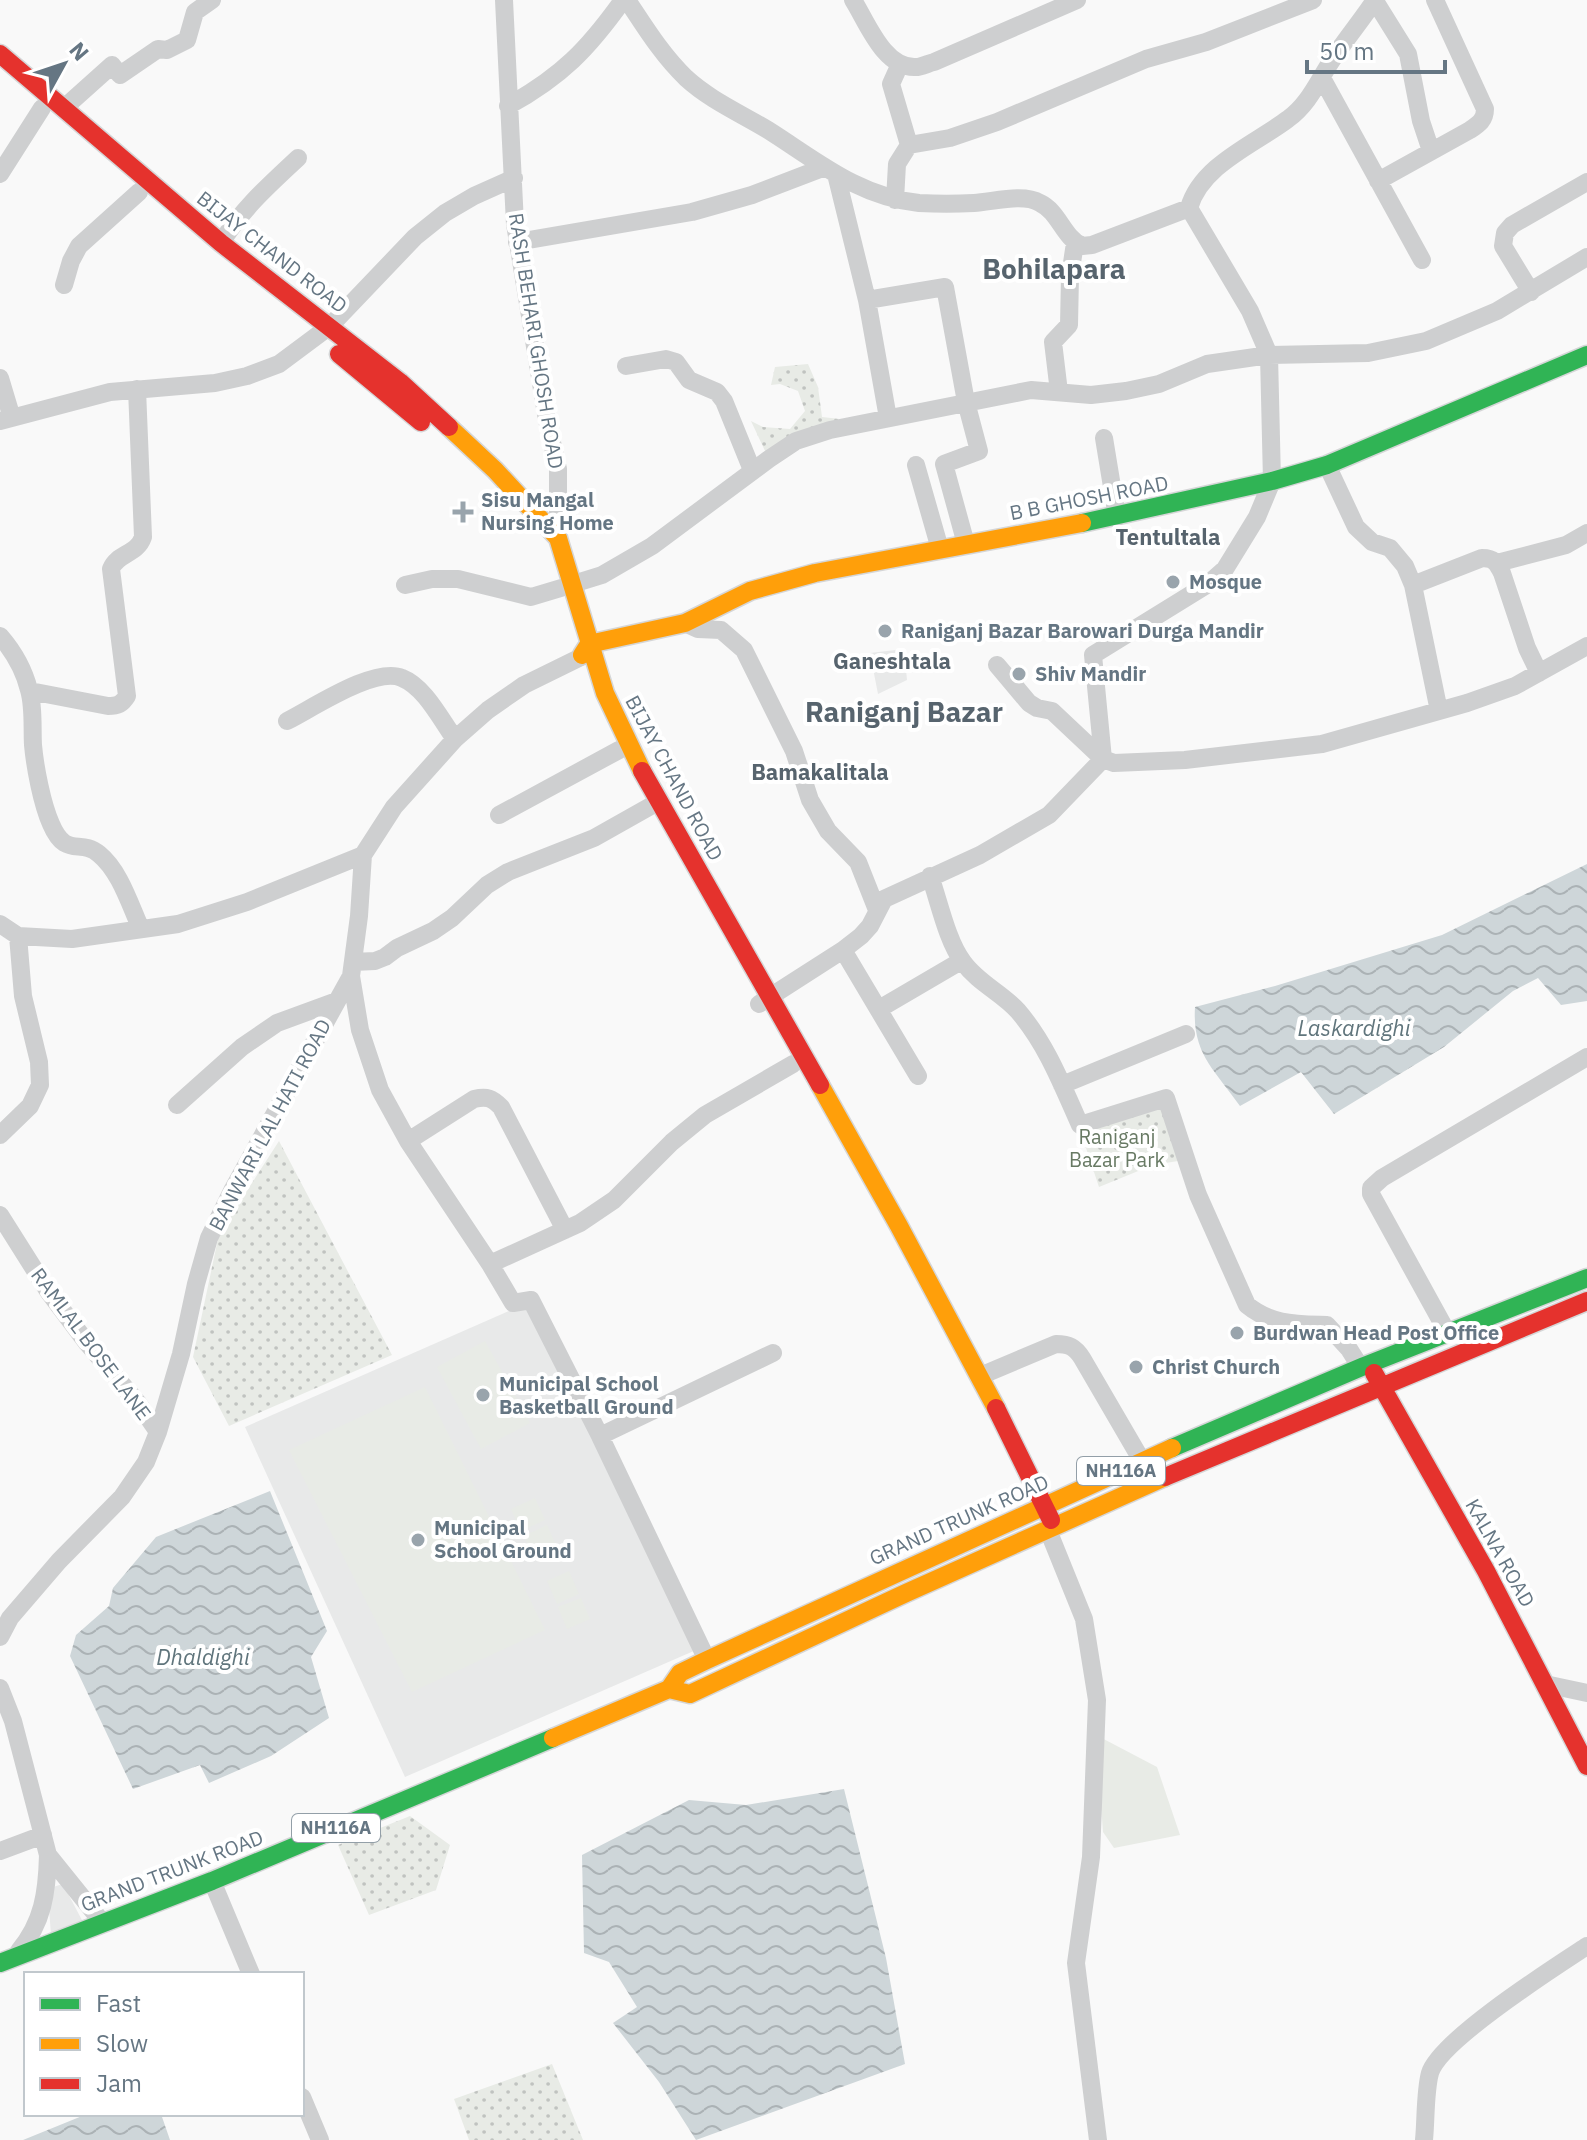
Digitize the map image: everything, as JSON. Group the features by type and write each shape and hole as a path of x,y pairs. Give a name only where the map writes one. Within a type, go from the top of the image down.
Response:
{"main road":[{"name":"BIJAY CHAND ROAD","path":"0,54 323,330 453,448 546,545 567,586"},
{"name":"BIJAY CHAND ROAD","path":"0,75 139,192 323,330 400,382 495,470 558,538 567,586 585,650 619,750 649,807 901,1229 974,1380"},
{"name":"B B GHOSH ROAD","path":"585,650 685,623 750,591 830,570 1117,517 1327,465 1587,355"},
{"name":"BIJAY CHAND ROAD","path":"585,650 628,746 764,1001 793,1064 974,1380"},
{"name":"GRAND TRUNK ROAD","path":"7,1960 212,1881 669,1689 680,1673 1142,1461 1447,1332 1587,1278"},
{"name":"GRAND TRUNK ROAD","path":"669,1689 690,1694 887,1600 1380,1386 1587,1301"},
{"name":"KALNA ROAD","path":"1366,1366 1486,1571 1587,1766"},
{"path":"974,1380 1048,1530"}],"street":[{"path":"64,108 112,65 120,75 158,49 167,50 187,40 195,12 212,0"},
{"name":"RASH BEHARI GHOSH ROAD","path":"504,0 517,242 558,469 558,538"},
{"path":"508,106 536,91 583,53 625,0 686,78 719,103 875,195 922,203 1028,199 1041,203 1075,243 1082,246 1092,245 1189,208"},
{"path":"853,0 886,54 900,64 915,67 934,62 1077,0"},
{"path":"895,200 897,164 909,145 950,138 997,122 1146,59 1218,37 1313,0"},
{"path":"764,1001 843,950 870,926 884,899 980,855 1049,815 1103,759 1093,655 1208,584 1225,569 1257,517 1272,481 1269,355 1250,311 1189,208 1193,194 1217,168 1292,117 1309,100 1375,0 1408,54 1421,121 1431,151"},
{"path":"1378,181 1470,130 1485,116 1485,109 1435,0"},
{"path":"900,64 891,84 909,145"},
{"path":"1322,78 1422,260"},
{"path":"0,174 42,108"},
{"path":"221,243 253,199 298,158"},
{"path":"517,242 692,212 830,170"},
{"path":"830,170 867,300 888,418"},
{"path":"0,378 6,419 110,392 215,383 279,364 323,330 415,237 445,213 514,178"},
{"path":"1531,292 1503,246 1505,233 1512,225 1587,182"},
{"path":"64,285 79,246 139,192"},
{"path":"1059,392 1053,342 1069,325 1070,276 1075,243"},
{"path":"405,585 432,579 458,579 531,597 602,575 652,546 752,470 796,441 830,430 1031,390 1091,395 1126,391 1159,384 1207,364 1269,355 1368,353 1426,341 1497,311 1587,257"},
{"path":"867,300 945,287 966,402 979,451 944,464 966,544"},
{"path":"626,366 666,359 676,362 696,385 717,392 724,401 752,470"},
{"path":"30,691 108,706 123,703 127,696 111,569 118,559 140,545 143,537 137,389"},
{"path":"1104,438 1117,517"},
{"path":"916,465 940,549"},
{"path":"1327,465 1356,527 1372,542 1390,548 1405,566 1413,585 1439,711"},
{"path":"1497,563 1566,545 1587,533"},
{"path":"1413,585 1482,558 1490,558 1497,563 1539,673"},
{"path":"685,623 698,629 721,630 744,650 794,751 810,800 828,831 858,862 877,910"},
{"path":"2,641 20,667 30,691 34,751 49,819 56,835 67,846 89,848 106,861 141,929"},
{"path":"997,665 1029,703 1052,711 1103,759 1114,763 1185,760 1322,744 1515,686 1587,646"},
{"name":"BANWARI LAL HATI ROAD","path":"0,1637 10,1618 59,1561 122,1497 146,1462 170,1392 209,1238 352,969 363,855 394,807 455,739 488,710 524,685 585,650"},
{"path":"287,721 369,679 387,674 403,678 418,689 455,739"},
{"path":"499,815 619,750"},
{"path":"649,807 594,838 508,872 487,885 452,918 433,931 385,957 352,969 360,1030 380,1090 408,1141 513,1303 531,1300 707,1660"},
{"path":"0,924 18,936 72,939 178,924 247,902 363,855"},
{"path":"930,876 961,961 1023,1017 1046,1049 1080,1125 1166,1098 1198,1195 1247,1305 1258,1315 1279,1323 1327,1325 1366,1366"},
{"path":"0,1135 30,1106 40,1085 39,1062 23,996 18,936"},
{"path":"843,950 918,1076"},
{"path":"879,1009 961,961"},
{"path":"177,1105 242,1047 277,1023 337,1001"},
{"path":"1062,1085 1186,1034"},
{"path":"1447,1332 1371,1194 1371,1188 1382,1178 1587,1057"},
{"path":"490,1264 565,1230 614,1200 672,1142 705,1115 793,1064"},
{"path":"408,1141 474,1099 484,1096 493,1099 501,1107 565,1230"},
{"name":"RAMLAL BOSE LANE","path":"0,1215 56,1302 158,1432"},
{"path":"974,1380 1056,1344 1067,1344 1076,1349 1082,1358 1142,1461"},
{"path":"600,1436 773,1353"},
{"path":"138,1403 157,1401 170,1392"},
{"path":"1048,1530 1084,1619 1097,1700 1091,1857 1076,1963 1098,2140"},
{"path":"1545,1684 1587,1693"},
{"path":"0,1688 13,1721 48,1855 47,1890 38,1923 7,1960"},
{"path":"0,1851 43,1835"},
{"path":"48,1855 102,1922"},
{"path":"212,1881 250,1972"},
{"path":"1424,2140 1430,2071 1445,2051 1518,1991 1587,1946"},
{"path":"304,2102 320,2140"}],"shaded area":[{"path":"904,649 907,680 878,694 870,653"},
{"path":"527,1303 696,1650 405,1777 245,1427"},
{"path":"63,1884 84,1924 51,1935 49,1908 53,1887"}],"green space":[{"path":"808,364 818,387 822,417 840,419 766,453 751,421 763,427 790,429 805,411 798,391 780,384 771,385 775,367"},
{"name":"Raniganj Bazar Park","path":"1161,1105 1178,1161 1153,1165 1099,1187 1080,1130"},
{"path":"279,1141 392,1355 229,1426 193,1357 219,1234"},
{"name":"Municipal School Basketball Ground","path":"485,1341 530,1423 481,1449 437,1367"},
{"name":"Municipal School Ground","path":"425,1387 545,1630 412,1692 289,1450"},
{"path":"535,1498 545,1520 521,1531 511,1509"},
{"path":"547,1525 557,1547 534,1558 524,1536"},
{"path":"569,1571 579,1594 557,1604 547,1581"},
{"path":"581,1598 590,1619 567,1629 558,1607"},
{"path":"1096,1735 1157,1767 1180,1835 1114,1848 1103,1832"},
{"path":"410,1816 450,1845 436,1890 369,1915 338,1845"},
{"path":"552,2064 583,2140 469,2140 454,2099"}],"water":[{"name":"Laskardighi","path":"1587,864 1587,1001 1561,1005 1538,978 1513,991 1444,1047 1334,1114 1301,1072 1240,1106 1201,1049 1195,1007 1442,935"},
{"name":"Dhaldighi","path":"270,1491 327,1631 311,1657 329,1718 271,1756 209,1783 200,1765 133,1789 70,1656 76,1635 109,1606 113,1588 156,1537"},
{"path":"844,1789 886,1958 905,2064 696,2140 659,2082 613,2023 637,2007 609,1962 584,1953 582,1855 689,1800 746,1805"},
{"path":"82,2116 162,2116 170,2140 23,2140"}],"traffic: fast":[{"path":"1082,523 1272,481 1327,465 1587,355"},
{"path":"1172,1448 1364,1366 1587,1278"},
{"path":"0,1963 212,1881 553,1738"}],"traffic: slow":[{"path":"449,427 495,470 558,538 605,693 642,771"},
{"path":"582,655 589,644 685,623 750,591 815,573 1082,523"},
{"path":"820,1085 996,1408"},
{"path":"553,1738 669,1689 680,1673 707,1660 1172,1448"},
{"path":"669,1689 690,1694 1165,1477"}],"traffic: jam":[{"path":"0,54 221,243 400,382 449,427"},
{"path":"339,354 421,422"},
{"path":"642,771 820,1085"},
{"path":"1165,1477 1587,1301"},
{"path":"1374,1373 1486,1571 1587,1766"},
{"path":"996,1408 1051,1520"}],"place":[{"name":"Sisu Mangal Nursing Home","path":"463,512"},
{"name":"Mosque","path":"1173,582"},
{"name":"Raniganj Bazar Barowari Durga Mandir","path":"885,631"},
{"name":"Shiv Mandir","path":"1019,674"},
{"name":"Burdwan Head Post Office","path":"1237,1333"},
{"name":"Christ Church","path":"1136,1367"},
{"name":"Municipal School Basketball Ground","path":"483,1395"},
{"name":"Municipal School Ground","path":"418,1540"}],"district":[{"name":"Bohilapara","path":"1054,269"},
{"name":"Tentultala","path":"1168,537"},
{"name":"Ganeshtala","path":"892,661"},
{"name":"Raniganj Bazar","path":"904,712"},
{"name":"Bamakalitala","path":"820,772"}]}
